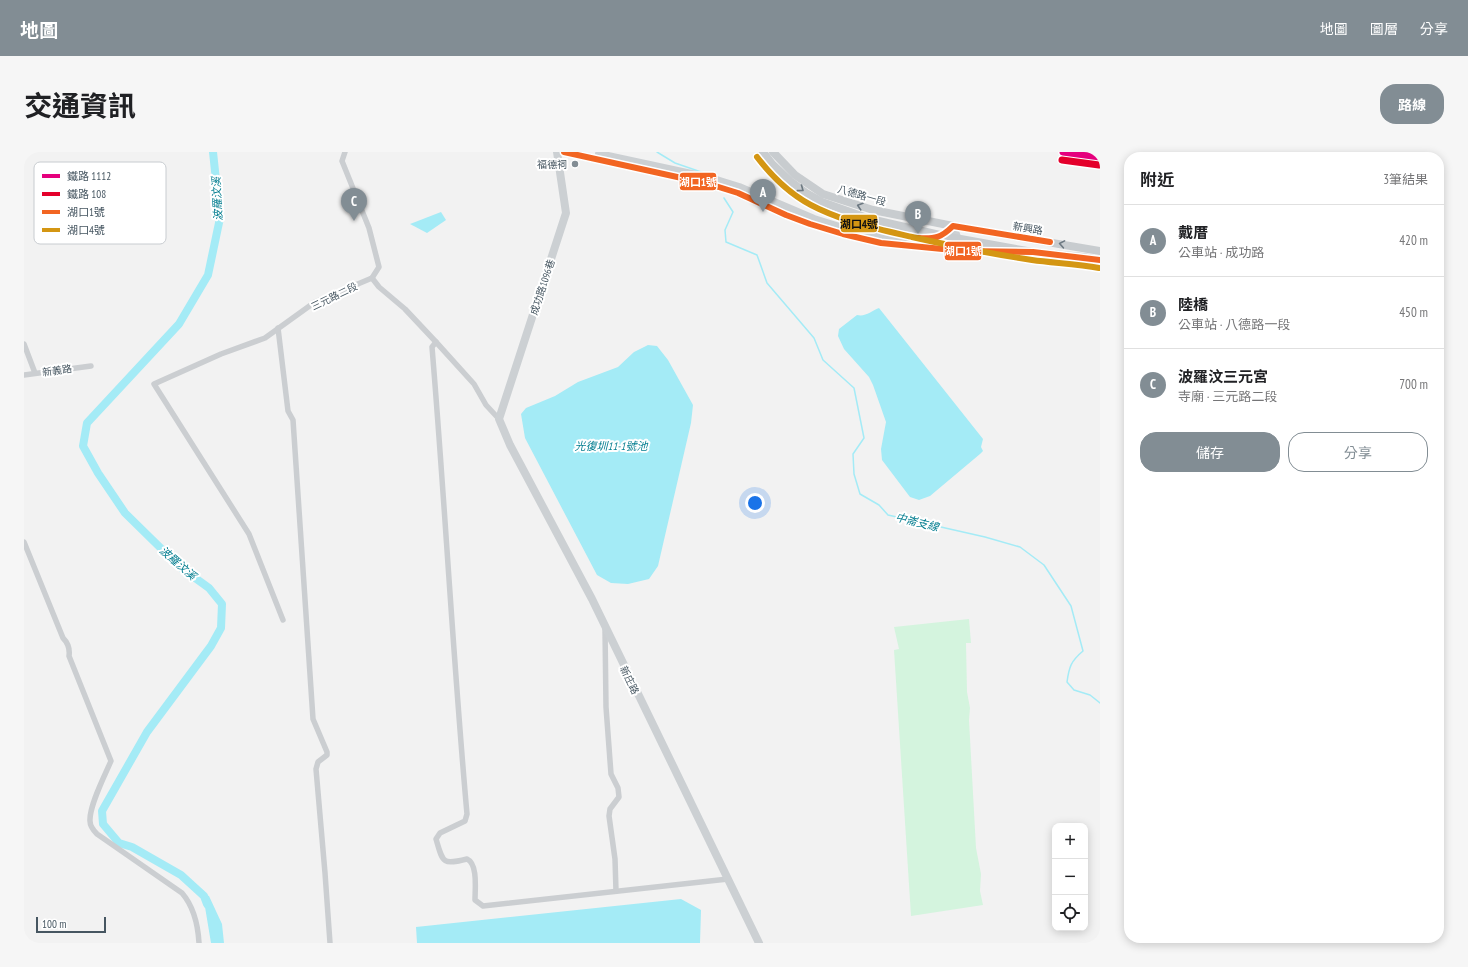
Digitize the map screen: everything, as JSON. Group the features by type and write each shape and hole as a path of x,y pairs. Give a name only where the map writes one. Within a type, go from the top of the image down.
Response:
{"main road":[{"path":"763,152 774,158"},
{"name":"八德路一段","path":"774,158 790,182 822,202 870,220 944,236"},
{"name":"八德路一段","path":"774,158 795,175 823,194 873,210 953,226"},
{"name":"新興路","path":"953,226 1100,251"},
{"path":"944,236 957,237 1033,252 1083,256 1100,260"}],"street":[{"path":"345,152 342,161 369,228 379,267 372,278 379,287 405,309 474,384 486,405 499,419"},
{"name":"成功路1096巷","path":"499,419 566,213 557,152"},
{"path":"564,152 709,184 731,191 786,215 843,234 881,244 947,250 1033,252"},
{"path":"589,152 710,178 739,187 814,219 846,229 880,236 932,239 944,236 953,226 957,237 956,242 947,250"},
{"name":"三元路二段","path":"283,620 249,534 195,451 154,384 220,354 265,338 315,302 372,278"},
{"path":"278,328 288,411 293,420 313,719 327,752 327,755 318,762 316,769 330,943"},
{"path":"436,342 432,347 441,461 450,611 467,814 465,821 440,833 436,838 442,858 450,863 468,858 471,860 474,866 475,900 483,906 728,879"},
{"path":"24,344 35,373"},
{"name":"新義路","path":"24,375 91,366"},
{"name":"新庄路","path":"499,419 510,445 592,599 759,943"},
{"path":"24,542 63,638 68,643 70,652 69,656 111,761 92,809 90,821 93,828 97,834 182,893 190,905 196,920 199,943"},
{"path":"605,628 606,707 610,766 611,774 618,788 619,797 610,809 609,816 615,859 616,891"}],"green space":[{"path":"969,619 971,643 966,643 967,692 970,708 969,720 976,848 981,874 980,891 983,905 911,916 894,650 899,649 894,627"}],"water":[{"path":"441,212 446,220 427,233 410,224"},
{"path":"879,308 983,439 981,447 983,451 980,454 930,496 919,500 910,497 882,460 881,449 886,422 873,385 869,377 844,349 838,336 839,329 857,315 866,314"},
{"name":"光復圳11-1號池","path":"648,345 657,346 668,360 693,405 691,423 658,566 649,579 628,584 611,583 597,575 525,438 521,414 526,408 555,396 578,382 618,367 634,352"},
{"path":"200,894 209,896 222,924 224,943 211,943 205,907"},
{"path":"681,899 701,910 700,943 417,943 416,927"}],"waterway":[{"name":"波羅汶溪","path":"207,904 204,896 181,875 132,847 119,843 103,824 102,811 147,732 211,646 221,628 222,604 209,588 180,567 125,513 98,473 83,446 87,423 179,324 208,275 220,218 213,152"},
{"path":"657,152 675,163 704,173"},
{"name":"中崙支線","path":"724,198 733,212 725,230 726,242 757,255 767,283 814,338 823,360 854,388 864,438 853,454 854,474 860,494 879,505 888,515 985,537 1020,547 1044,565 1071,606 1083,651 1071,665 1067,682 1074,690 1090,695 1100,703"}],"rail line":[{"name":"1112","path":"1063,152 1100,157"},
{"name":"108","path":"1062,160 1099,165"}],"transit line":[{"name":"湖口1號","path":"564,152 709,184 738,193 786,215 810,224 881,243 963,251 1033,252 1100,260"},
{"name":"湖口4號","path":"757,157 777,180 801,199 830,214 853,222 942,244 1032,260 1099,268"},
{"name":"湖口1號","path":"918,238 937,237 945,233 953,226 1050,242"}],"place":[{"name":"福德祠","path":"575,164"},
{"name":"戴厝","path":"763,212"},
{"name":"波羅汶三元宮","path":"354,221"},
{"name":"陸橋","path":"918,234"}]}
